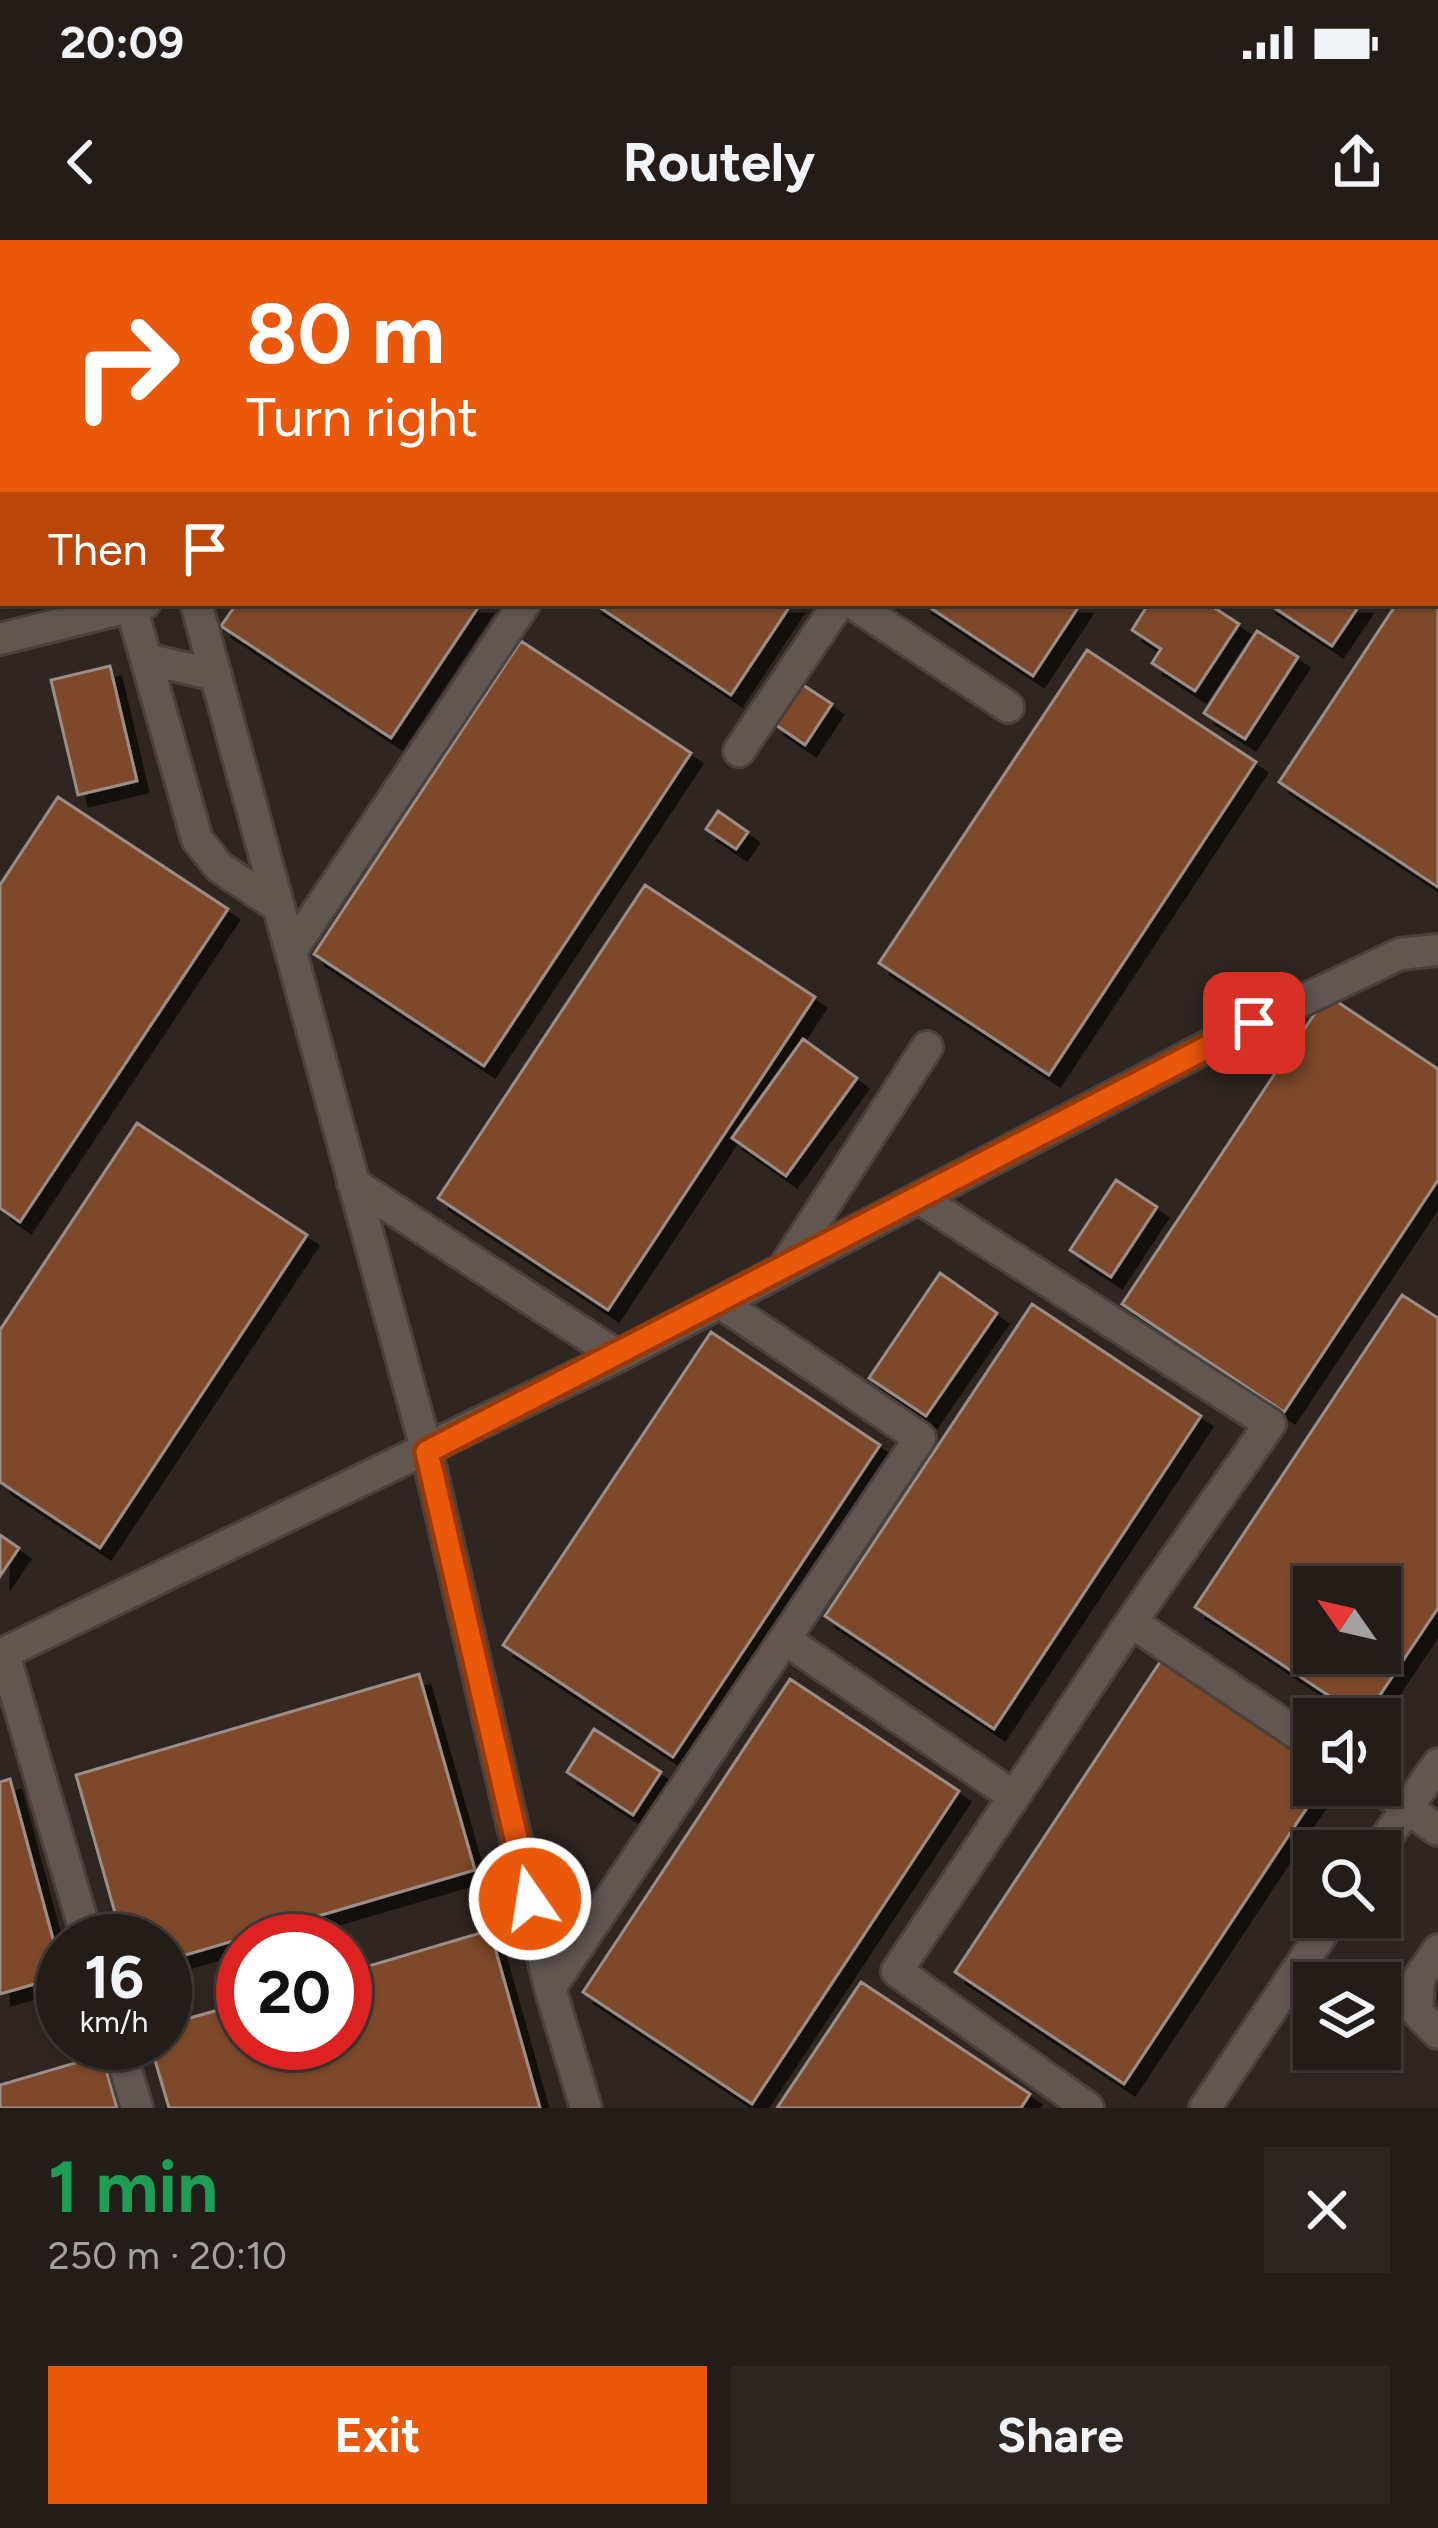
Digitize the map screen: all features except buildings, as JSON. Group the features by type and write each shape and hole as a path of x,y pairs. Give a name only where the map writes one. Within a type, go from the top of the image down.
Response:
{"lane":[{"path":"0,639 134,606"},
{"path":"138,606 146,659 197,839 218,867 279,907"},
{"path":"197,606 427,1452 550,1988 586,2108"},
{"path":"291,951 523,606"},
{"path":"739,751 837,606"},
{"path":"856,606 1008,707"},
{"path":"146,659 216,675"},
{"path":"80,1914 2,1654 618,1356 1218,1041 1400,954 1438,950"},
{"path":"782,1270 927,1046"},
{"path":"353,1183 618,1356"},
{"path":"920,1198 1270,1424 897,1971 1088,2108"},
{"path":"550,1988 920,1438 721,1303"},
{"path":"1131,1622 1293,1730"},
{"path":"786,1640 1013,1796"},
{"path":"1392,1830 1438,1764"},
{"path":"1401,1803 1438,1830"},
{"path":"1205,2108 1319,1938"},
{"path":"1438,1950 1419,1978 1417,2012 1438,2033"},
{"path":"125,2070 136,2108"}],"route":[{"path":"530,1899 427,1452 1254,1023"}]}
